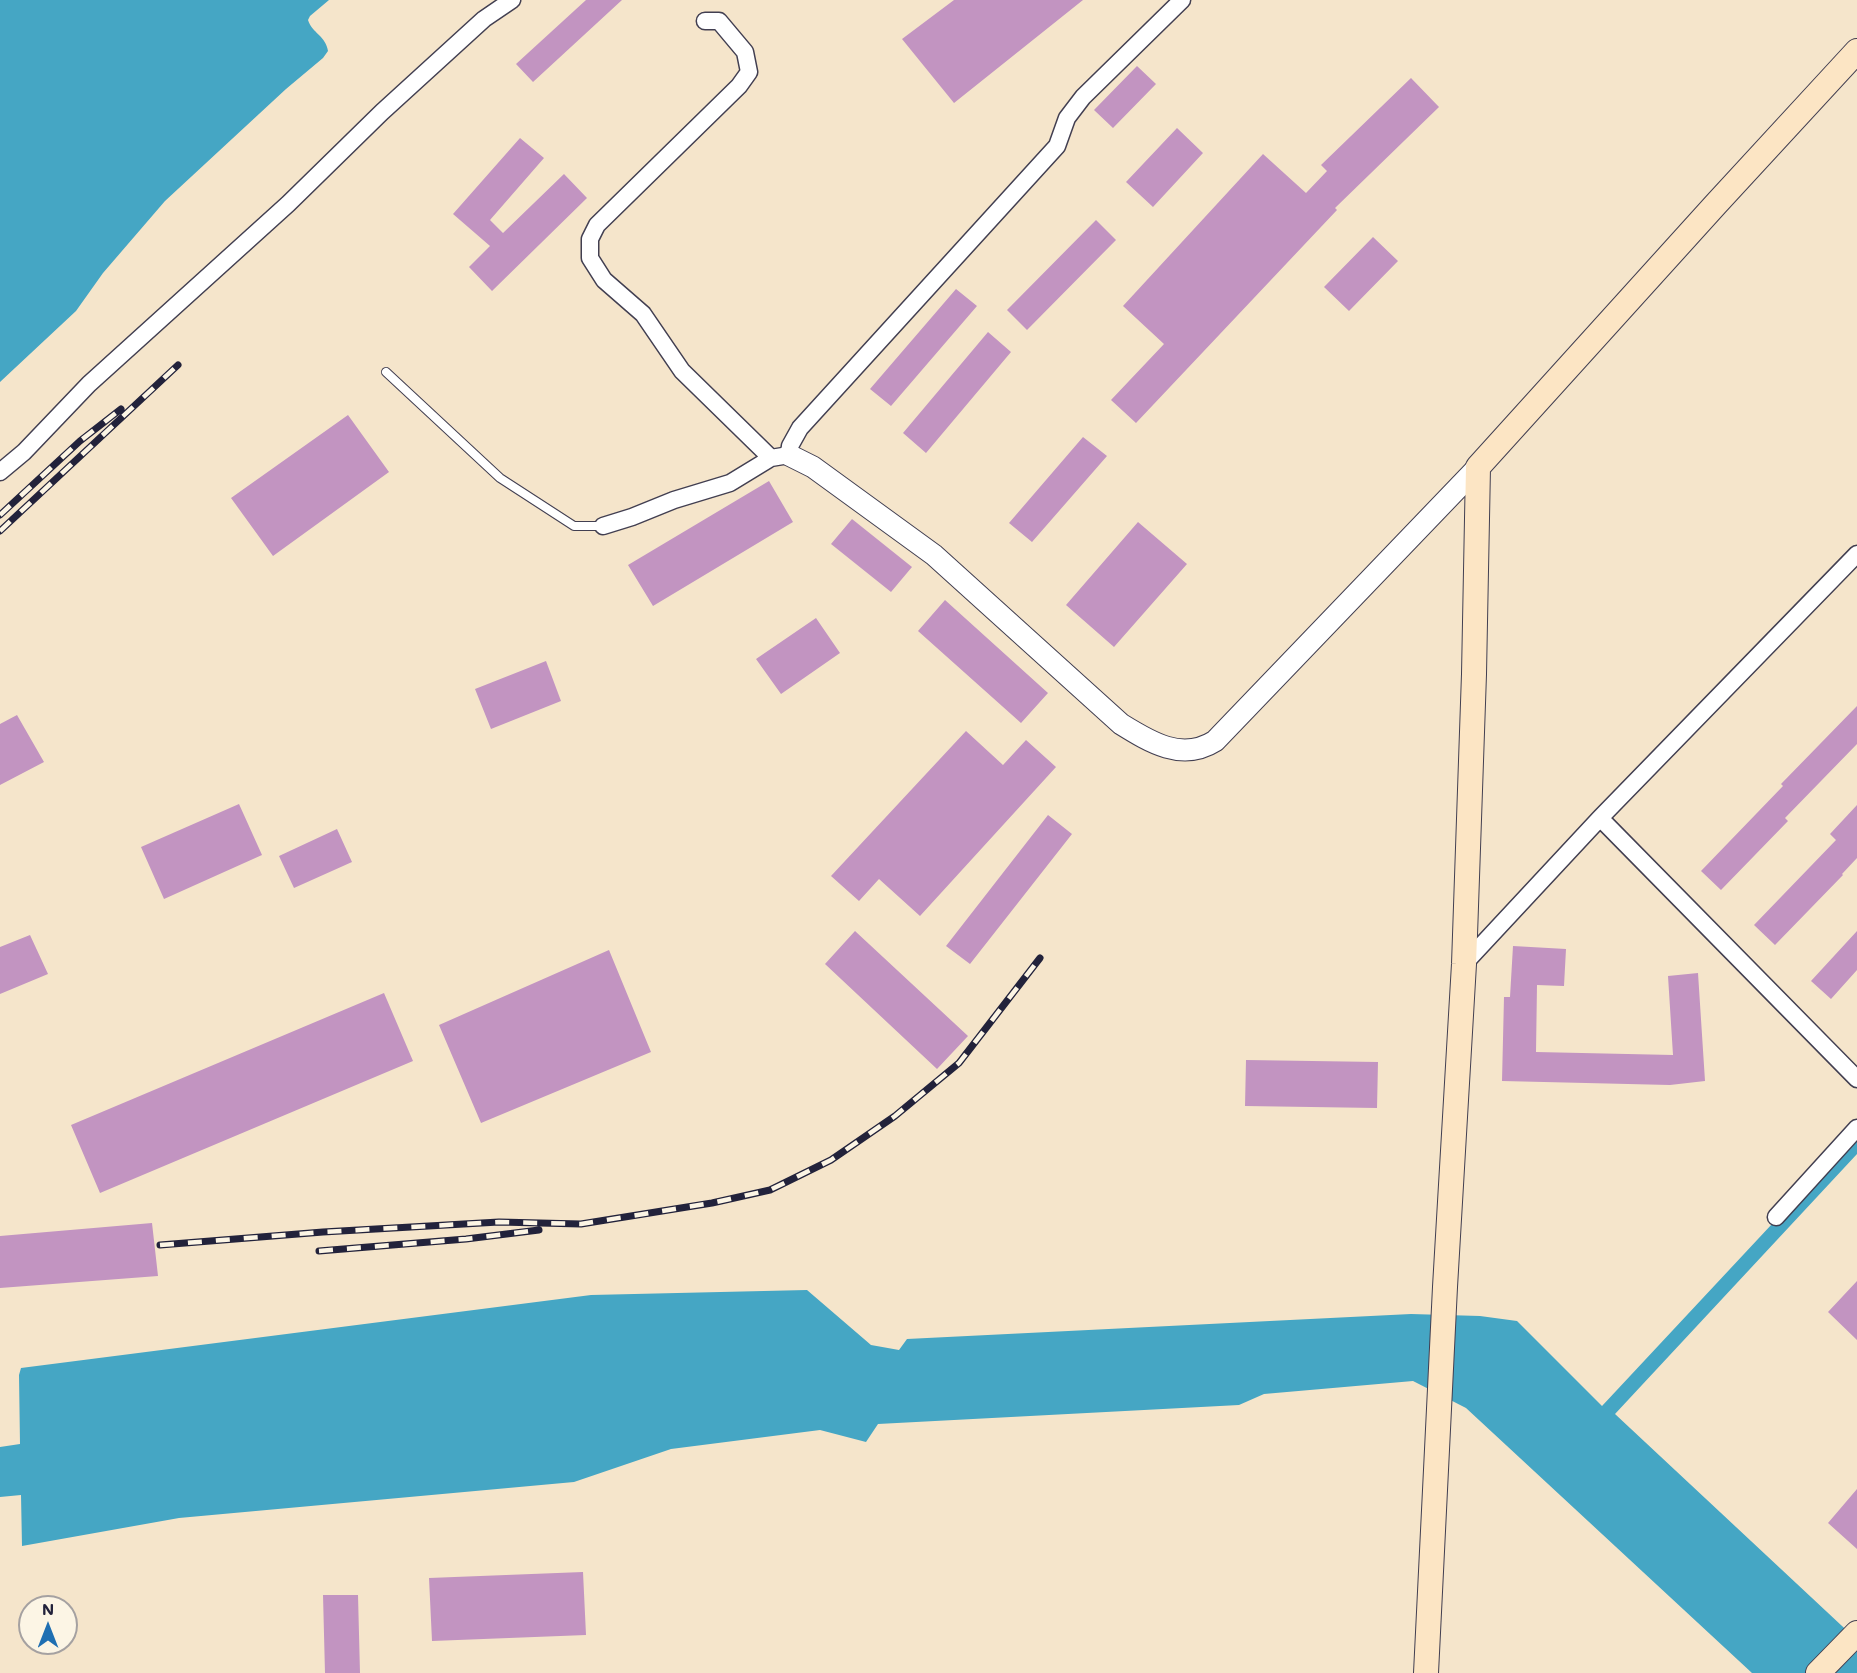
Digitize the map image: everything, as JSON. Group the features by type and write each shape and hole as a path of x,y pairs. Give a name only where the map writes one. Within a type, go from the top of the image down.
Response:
{"main road":[{"path":"1426,1673 1464,964 1474,686 1478,467 1708,213 1855,57"},
{"path":"1818,1673 1857,1633"}],"street":[{"path":"0,472 24,452 89,384 288,204 382,112 484,19 512,0"},
{"path":"603,526 674,500 730,483 780,457 790,446 800,428 1057,146 1067,118 1083,97 1182,0"},
{"path":"705,21 719,21 745,52 749,72 739,86 597,225 590,239 590,258 604,280 643,314 682,371 780,457 813,467 934,555 1121,724 1154,744 1185,750 1203,749 1215,741 1478,467"},
{"path":"1464,964 1600,818 1857,554"},
{"path":"1600,818 1857,1079"},
{"path":"1776,1216 1857,1128"}],"lane":[{"path":"386,372 500,478 574,526 603,526"}],"water":[{"path":"0,0 329,0 308,20 327,46 328,51 323,58 286,89 165,201 103,273 76,311 0,382"},
{"path":"1857,1133 1857,1154 1615,1414 1857,1640 1857,1673 1752,1673 1466,1408 1413,1381 1264,1394 1239,1405 878,1424 866,1442 820,1430 671,1449 574,1482 179,1518 22,1546 21,1495 0,1497 0,1447 20,1444 19,1375 21,1368 591,1295 807,1290 871,1345 899,1350 907,1339 1411,1314 1480,1316 1517,1321 1602,1406"}],"building":[{"path":"586,0 622,0 533,82 516,64"},
{"path":"954,0 1083,0 954,103 902,39"},
{"path":"1137,66 1156,84 1113,128 1094,110"},
{"path":"1411,78 1439,107 1335,208 1337,210 1136,423 1111,400 1164,344 1123,306 1263,154 1306,193 1327,171 1321,165"},
{"path":"1177,128 1203,153 1153,207 1126,182"},
{"path":"520,138 544,158 490,220 503,233 564,174 587,198 492,291 469,267 490,246 453,214"},
{"path":"1096,220 1116,240 1027,330 1007,310"},
{"path":"1373,237 1398,261 1349,311 1324,287"},
{"path":"956,289 977,306 891,406 870,389"},
{"path":"988,332 1011,352 926,453 903,433"},
{"path":"348,415 389,472 273,556 231,498"},
{"path":"1083,437 1107,456 1032,542 1009,523"},
{"path":"769,481 793,522 653,606 628,565"},
{"path":"852,519 912,567 891,592 831,544"},
{"path":"1138,522 1187,564 1114,647 1066,605"},
{"path":"945,600 1048,693 1021,723 918,631"},
{"path":"816,618 840,653 781,694 756,659"},
{"path":"546,661 561,701 491,729 475,689"},
{"path":"1857,706 1857,744 1785,818 1788,821 1721,890 1701,871"},
{"path":"17,715 44,762 0,785 0,724"},
{"path":"966,731 1003,765 1026,740 1056,767 920,916 879,879 859,901 831,876"},
{"path":"239,804 262,855 164,899 141,847"},
{"path":"1857,805 1857,858 1775,945 1754,925 1836,840 1830,834"},
{"path":"1048,815 1072,834 970,964 946,946"},
{"path":"337,829 352,862 294,888 279,856"},
{"path":"855,931 968,1036 937,1069 825,964"},
{"path":"1857,931 1857,970 1831,999 1811,981"},
{"path":"30,935 48,974 0,994 0,947"},
{"path":"1513,946 1566,949 1564,986 1537,985 1536,1052 1673,1055 1668,976 1698,973 1705,1081 1670,1085 1502,1081 1504,997 1510,997"},
{"path":"609,950 651,1052 481,1123 439,1025"},
{"path":"384,993 413,1061 100,1193 71,1125"},
{"path":"1246,1060 1378,1062 1377,1108 1245,1106"},
{"path":"152,1223 158,1276 0,1288 0,1236"},
{"path":"1857,1281 1857,1340 1828,1312"},
{"path":"1857,1489 1857,1549 1828,1523"},
{"path":"583,1572 586,1635 432,1641 429,1578"},
{"path":"323,1595 358,1595 360,1673 325,1673"}],"railway":[{"path":"0,531 178,365"},
{"path":"0,515 80,441 121,409"},
{"path":"160,1245 323,1232 499,1222 581,1224 712,1203 770,1190 831,1160 895,1116 959,1063 1040,958"},
{"path":"319,1251 466,1239 539,1230"}]}
